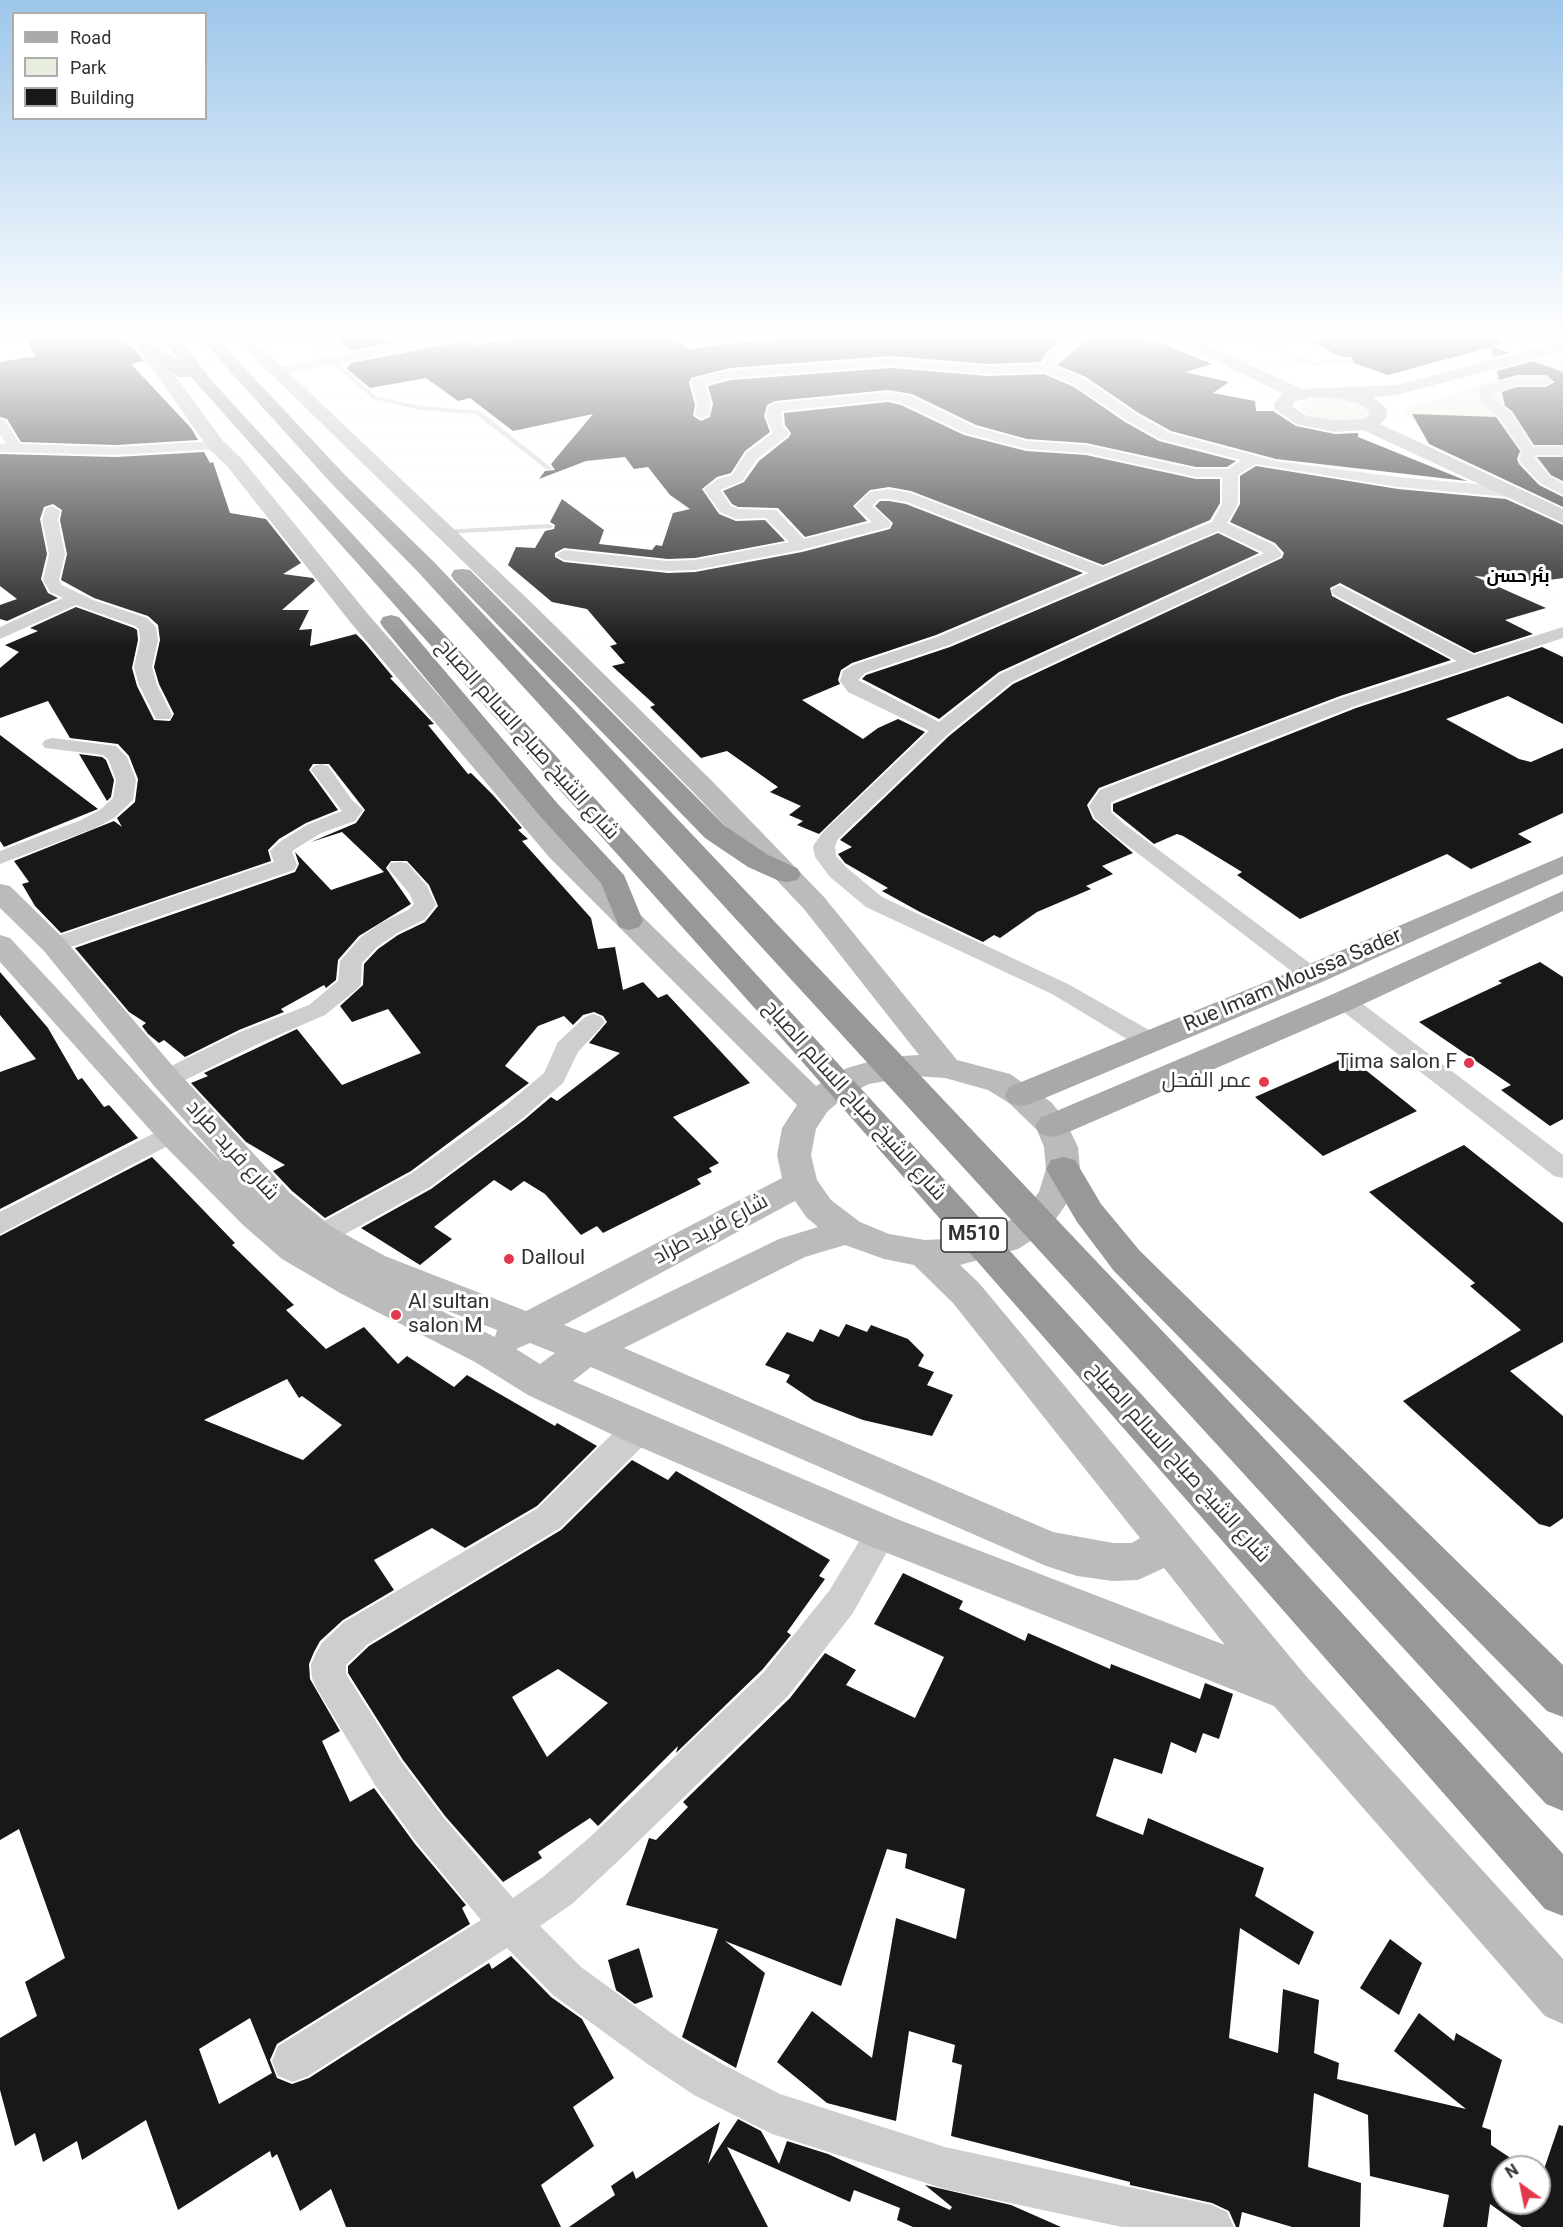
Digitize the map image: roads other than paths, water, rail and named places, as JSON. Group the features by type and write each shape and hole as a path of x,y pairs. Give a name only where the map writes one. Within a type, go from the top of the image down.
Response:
{"highway":[{"name":"شارع الشيخ صباح السالم الصباح","path":"256,440 334,525 382,582 795,1034 1563,1892"},
{"name":"شارع الشيخ صباح السالم الصباح","path":"302,440 427,568 1563,1788"},
{"path":"377,516 450,563 715,832 758,861 786,874"},
{"path":"334,525 356,576 366,591 548,809 614,881 628,921"},
{"path":"1063,1169 1089,1213 1126,1261 1563,1696"}],"main road":[{"name":"Rue Imam Moussa Sader","path":"1021,1095 1311,975 1563,864"},
{"name":"Rue Imam Moussa Sader","path":"1052,1126 1344,1000 1563,900"}],"street":[{"name":"شارع الشيخ صباح السالم الصباح","path":"212,440 234,462 359,618 559,851 815,1104"},
{"path":"349,440 704,788 786,874 856,953 946,1067"},
{"path":"773,440 752,456 737,478 723,482 712,489 725,509 736,514 770,513 801,545"},
{"path":"1004,440 1086,449 1146,464 1197,473 1231,473 1252,460"},
{"path":"1179,440 1252,460 1331,474 1509,492"},
{"path":"1399,440 1563,517"},
{"path":"1522,440 1529,451"},
{"path":"8,448 107,451 216,445"},
{"path":"1529,451 1563,451"},
{"path":"1529,451 1526,460 1545,480 1563,490"},
{"path":"941,730 855,688 849,681 849,675 859,669 943,641 1218,525 1230,504 1228,481 1231,473"},
{"path":"564,555 668,566 695,565 801,545 883,524 866,509 865,502 875,495 900,495 964,517 1021,543 1103,573"},
{"path":"52,511 50,520 57,554 51,580 56,588 76,599 147,627 149,640 143,667 148,685 163,715"},
{"path":"1149,1041 1060,989 889,910 853,885 826,857 824,846 830,836 941,730 979,698 1021,669 1274,554 1268,548 1218,525"},
{"path":"1339,590 1473,662"},
{"path":"0,634 76,599"},
{"path":"1311,975 1117,828 1102,814 1099,806 1101,800 1148,778 1348,702 1563,632"},
{"path":"0,858 88,824 107,814 123,800 126,780 117,757 109,750 52,744"},
{"path":"54,945 286,865 281,851 288,844 314,829 348,817 353,810 345,804 321,770"},
{"path":"166,1079 249,1038 317,1010 349,984 351,961 369,942 389,928 416,915 425,905 419,891 399,868"},
{"name":"شارع فريد طراد","path":"0,891 54,945 166,1079 278,1202 307,1243 353,1283 488,1351 542,1384 640,1429 882,1532 1290,1691"},
{"name":"شارع فريد طراد","path":"0,944 172,1133 255,1216 307,1243 372,1266 661,1379 1046,1548 1077,1557 1113,1562 1138,1561 1169,1542"},
{"path":"1344,1000 1563,1169"},
{"path":"307,1243 421,1180 514,1112 554,1077 567,1048 593,1022"},
{"path":"915,1065 946,1067 999,1082 1021,1095 1039,1110 1052,1126 1061,1147 1063,1169 1055,1196 1036,1221 1005,1240 968,1251 926,1253 884,1246 847,1231 819,1209 800,1183 794,1155 799,1128 815,1104 834,1088 877,1071 915,1065"},
{"path":"0,1224 172,1133"},
{"name":"شارع فريد طراد","path":"488,1351 525,1327 800,1183"},
{"path":"542,1384 586,1350 792,1248 847,1231"},
{"path":"926,1253 966,1293 1290,1691 1563,1998"},
{"path":"640,1429 549,1518 356,1633 328,1664 333,1685 388,1773 430,1830 510,1924 567,1980 654,2045 709,2080 772,2113 945,2168 1115,2215 1212,2227"},
{"path":"294,2061 510,1924 558,1890 602,1851 776,1684 842,1602 882,1532"}],"lane":[{"path":"513,440 549,469"},
{"path":"444,532 549,526"}],"place":[{"name":"Tima salon F","path":"1469,1063"},
{"name":"عمر الفحل","path":"1264,1082"},
{"name":"Dalloul","path":"509,1259"},
{"name":"Al sultan salon M","path":"396,1315"}],"district":[{"name":"بئر حسن","path":"1518,577"}]}
